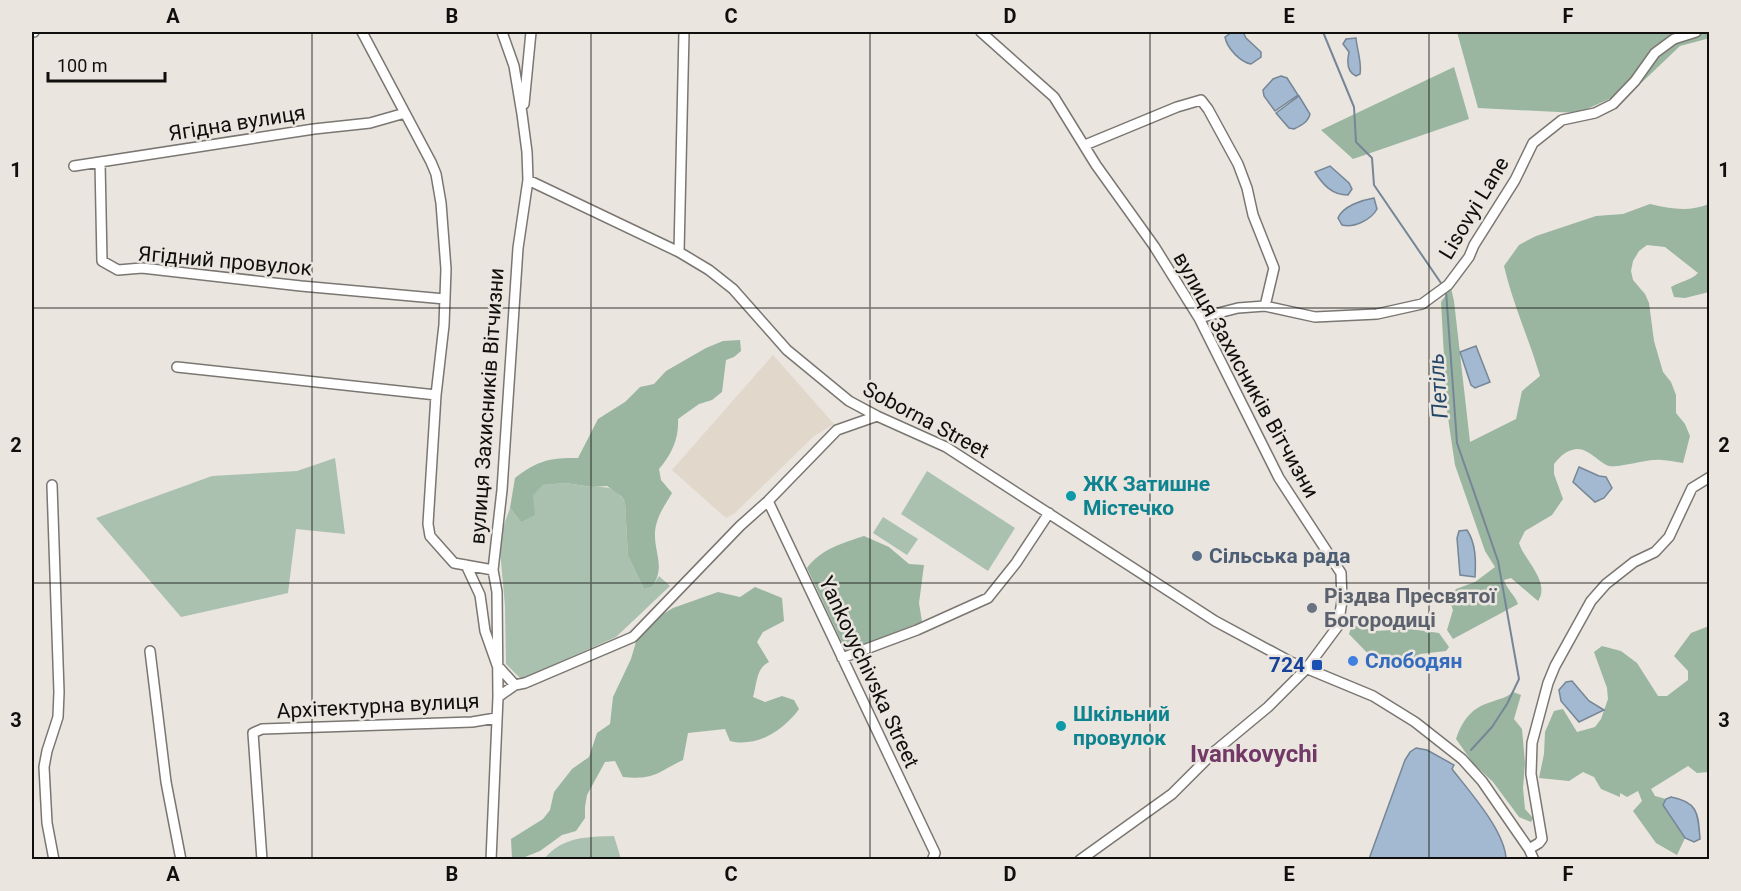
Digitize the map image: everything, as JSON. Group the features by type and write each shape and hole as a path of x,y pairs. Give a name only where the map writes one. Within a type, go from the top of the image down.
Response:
{"street":[{"name":"вулиця Захисників Вітчизни","path":"362,32 436,174 441,203 446,269 444,325 436,394 428,524 430,536 454,563 493,570 502,490 518,248 528,180 527,152 514,66 502,32"},
{"path":"522,114 531,32"},
{"path":"679,252 684,32"},
{"name":"вулиця Захисників Вітчизни","path":"981,32 1054,98 1096,165 1154,246 1199,318 1279,478 1341,573 1342,601 1338,626 1306,669 1268,707 1215,751 1172,794 1080,860"},
{"name":"Lisovyi Lane","path":"1199,318 1238,308 1265,306 1315,317 1377,314 1422,304 1444,288 1469,257 1474,244 1515,180 1533,143 1562,120 1595,113 1613,104 1635,81 1655,53 1674,39 1696,32"},
{"path":"1085,145 1177,106 1201,100 1238,164 1247,188 1252,214 1274,268 1265,306"},
{"name":"Ягідна вулиця","path":"74,166 314,129 370,123 405,113"},
{"name":"Ягідний провулок","path":"100,162 102,261 118,270 141,268 445,299"},
{"name":"Soborna Street","path":"528,180 679,252 709,270 733,289 787,350 849,401 946,447 1215,621 1306,669 1350,685 1372,696 1415,722 1462,759 1482,782 1529,849 1534,860"},
{"path":"177,367 436,394"},
{"path":"498,697 515,685 525,683 633,637 837,430 877,416"},
{"path":"1529,849 1542,839 1531,774 1532,743 1548,683 1556,666 1591,601 1606,584 1634,562 1655,552 1669,537 1692,488 1703,479 1710,477"},
{"path":"52,485 59,692 58,717 44,767 47,823 54,860"},
{"name":"Yankovychivska Street","path":"768,501 935,853 933,858"},
{"path":"842,658 918,630 988,598 1016,563 1049,513"},
{"path":"466,565 480,595 485,631 497,664 515,685"},
{"path":"491,860 498,697 497,592 493,570"},
{"path":"150,651 166,782 181,860"},
{"name":"Архітектурна вулиця","path":"262,860 253,733 262,729 472,722 496,718"}],"shaded area":[{"path":"773,355 834,424 814,436 735,513 726,518 672,470"}],"green space":[{"path":"1457,32 1709,32 1710,38 1680,46 1638,86 1578,113 1478,108"},
{"path":"1454,67 1469,119 1353,159 1321,130"},
{"path":"1650,204 1680,209 1709,204 1709,292 1685,298 1674,297 1671,287 1698,273 1665,247 1647,245 1639,251 1633,261 1631,271 1633,280 1645,294 1649,303 1654,341 1663,372 1671,382 1676,395 1676,413 1685,424 1690,436 1683,463 1658,460 1609,466 1587,452 1577,449 1560,457 1554,464 1554,474 1563,499 1552,515 1525,531 1519,543 1539,579 1541,594 1538,601 1511,578 1504,580 1518,604 1453,639 1447,630 1453,610 1449,599 1456,589 1475,582 1495,567 1485,551 1455,465 1447,411 1441,302 1451,288 1470,442 1516,419 1522,391 1540,376 1504,266 1519,245 1536,236 1596,216 1623,214"},
{"path":"740,340 741,351 726,360 722,392 712,400 699,404 678,419 674,445 668,458 659,469 661,480 672,493 657,521 655,540 659,566 652,587 644,589 628,556 625,502 621,496 607,486 592,487 566,483 543,485 533,495 535,515 521,522 510,508 515,478 523,472 545,461 578,458 598,419 625,402 640,387 654,384 666,371 706,348 723,341"},
{"path":"335,458 345,534 296,529 288,593 181,617 96,518 212,476 297,471"},
{"path":"927,471 1015,528 988,571 901,514"},
{"path":"566,483 614,490 625,502 628,556 644,589 652,587 659,576 670,586 616,637 521,679 506,664 505,606 499,539 510,508 521,522 533,494 543,485"},
{"path":"883,517 918,539 907,555 873,533"},
{"path":"864,536 889,547 909,564 924,565 919,603 922,622 846,651 807,568 826,551"},
{"path":"755,587 782,598 784,621 763,632 757,642 769,662 759,672 753,697 765,702 782,696 794,700 799,709 793,717 769,736 750,742 730,741 725,729 688,733 683,760 649,776 623,777 615,761 605,762 587,795 585,818 576,831 562,835 540,851 520,859 512,859 511,839 543,819 550,810 554,792 572,769 589,757 597,733 610,724 613,697 631,659 638,635 673,608 718,592 740,597"},
{"path":"1356,626 1375,631 1410,629 1439,633 1449,647 1446,651 1420,654 1404,668 1394,669 1375,661 1349,634 1351,628"},
{"path":"1709,626 1709,772 1697,773 1688,766 1651,789 1655,796 1666,799 1663,805 1685,838 1677,855 1656,843 1633,811 1642,801 1638,791 1627,797 1620,793 1620,797 1601,789 1594,777 1583,772 1569,781 1539,778 1544,754 1545,732 1554,711 1563,709 1577,732 1595,727 1601,719 1608,699 1607,688 1594,652 1602,646 1621,651 1637,663 1658,696 1667,696 1688,680 1688,671 1674,656 1691,633"},
{"path":"1513,692 1521,695 1514,719 1522,729 1525,809 1533,818 1531,822 1519,817 1493,782 1473,763 1456,739 1464,721 1473,712"},
{"path":"614,836 621,859 544,859 559,846 576,839"}],"water":[{"path":"1232,32 1243,32 1261,52 1261,57 1251,64 1238,57 1228,46 1225,37"},
{"path":"1356,38 1360,74 1356,76 1349,69 1349,52 1343,44 1346,39"},
{"path":"1281,76 1287,78 1298,95 1275,111 1264,96 1263,90 1273,79"},
{"path":"1299,96 1310,114 1302,125 1294,129 1289,128 1276,113"},
{"path":"1330,166 1349,183 1352,189 1348,195 1342,195 1328,188 1315,172"},
{"path":"1374,198 1377,209 1371,217 1357,224 1342,225 1338,218 1344,210 1359,202"},
{"path":"1476,346 1490,382 1475,388 1471,385 1460,352"},
{"path":"1579,467 1606,477 1612,488 1604,498 1595,502 1573,482"},
{"path":"1467,530 1475,552 1475,577 1460,575 1457,538 1459,531"},
{"path":"1572,681 1589,701 1604,710 1579,722 1561,701 1559,690 1566,682"},
{"path":"1416,748 1427,750 1454,765 1452,769 1500,836 1506,859 1369,859 1405,760"},
{"path":"1671,797 1692,806 1699,823 1700,839 1694,842 1685,838 1663,805 1666,799"}],"waterway":[{"name":"Петіль","path":"1323,32 1354,107 1356,142 1372,158 1374,185 1443,286"},
{"name":"Петіль","path":"1446,291 1457,443 1498,561 1519,679 1492,727 1471,750"}],"place":[{"name":"ЖК Затишне Містечко","path":"1071,496"},
{"name":"Cільська рада","path":"1197,556"},
{"name":"Різдва Пресвятої Богородиці","path":"1312,608"},
{"name":"Слободян","path":"1353,661"},
{"name":"724","path":"1317,665"},
{"name":"Шкільний провулок","path":"1061,726"}],"district":[{"name":"Ivankovychi","path":"1254,754"}]}
